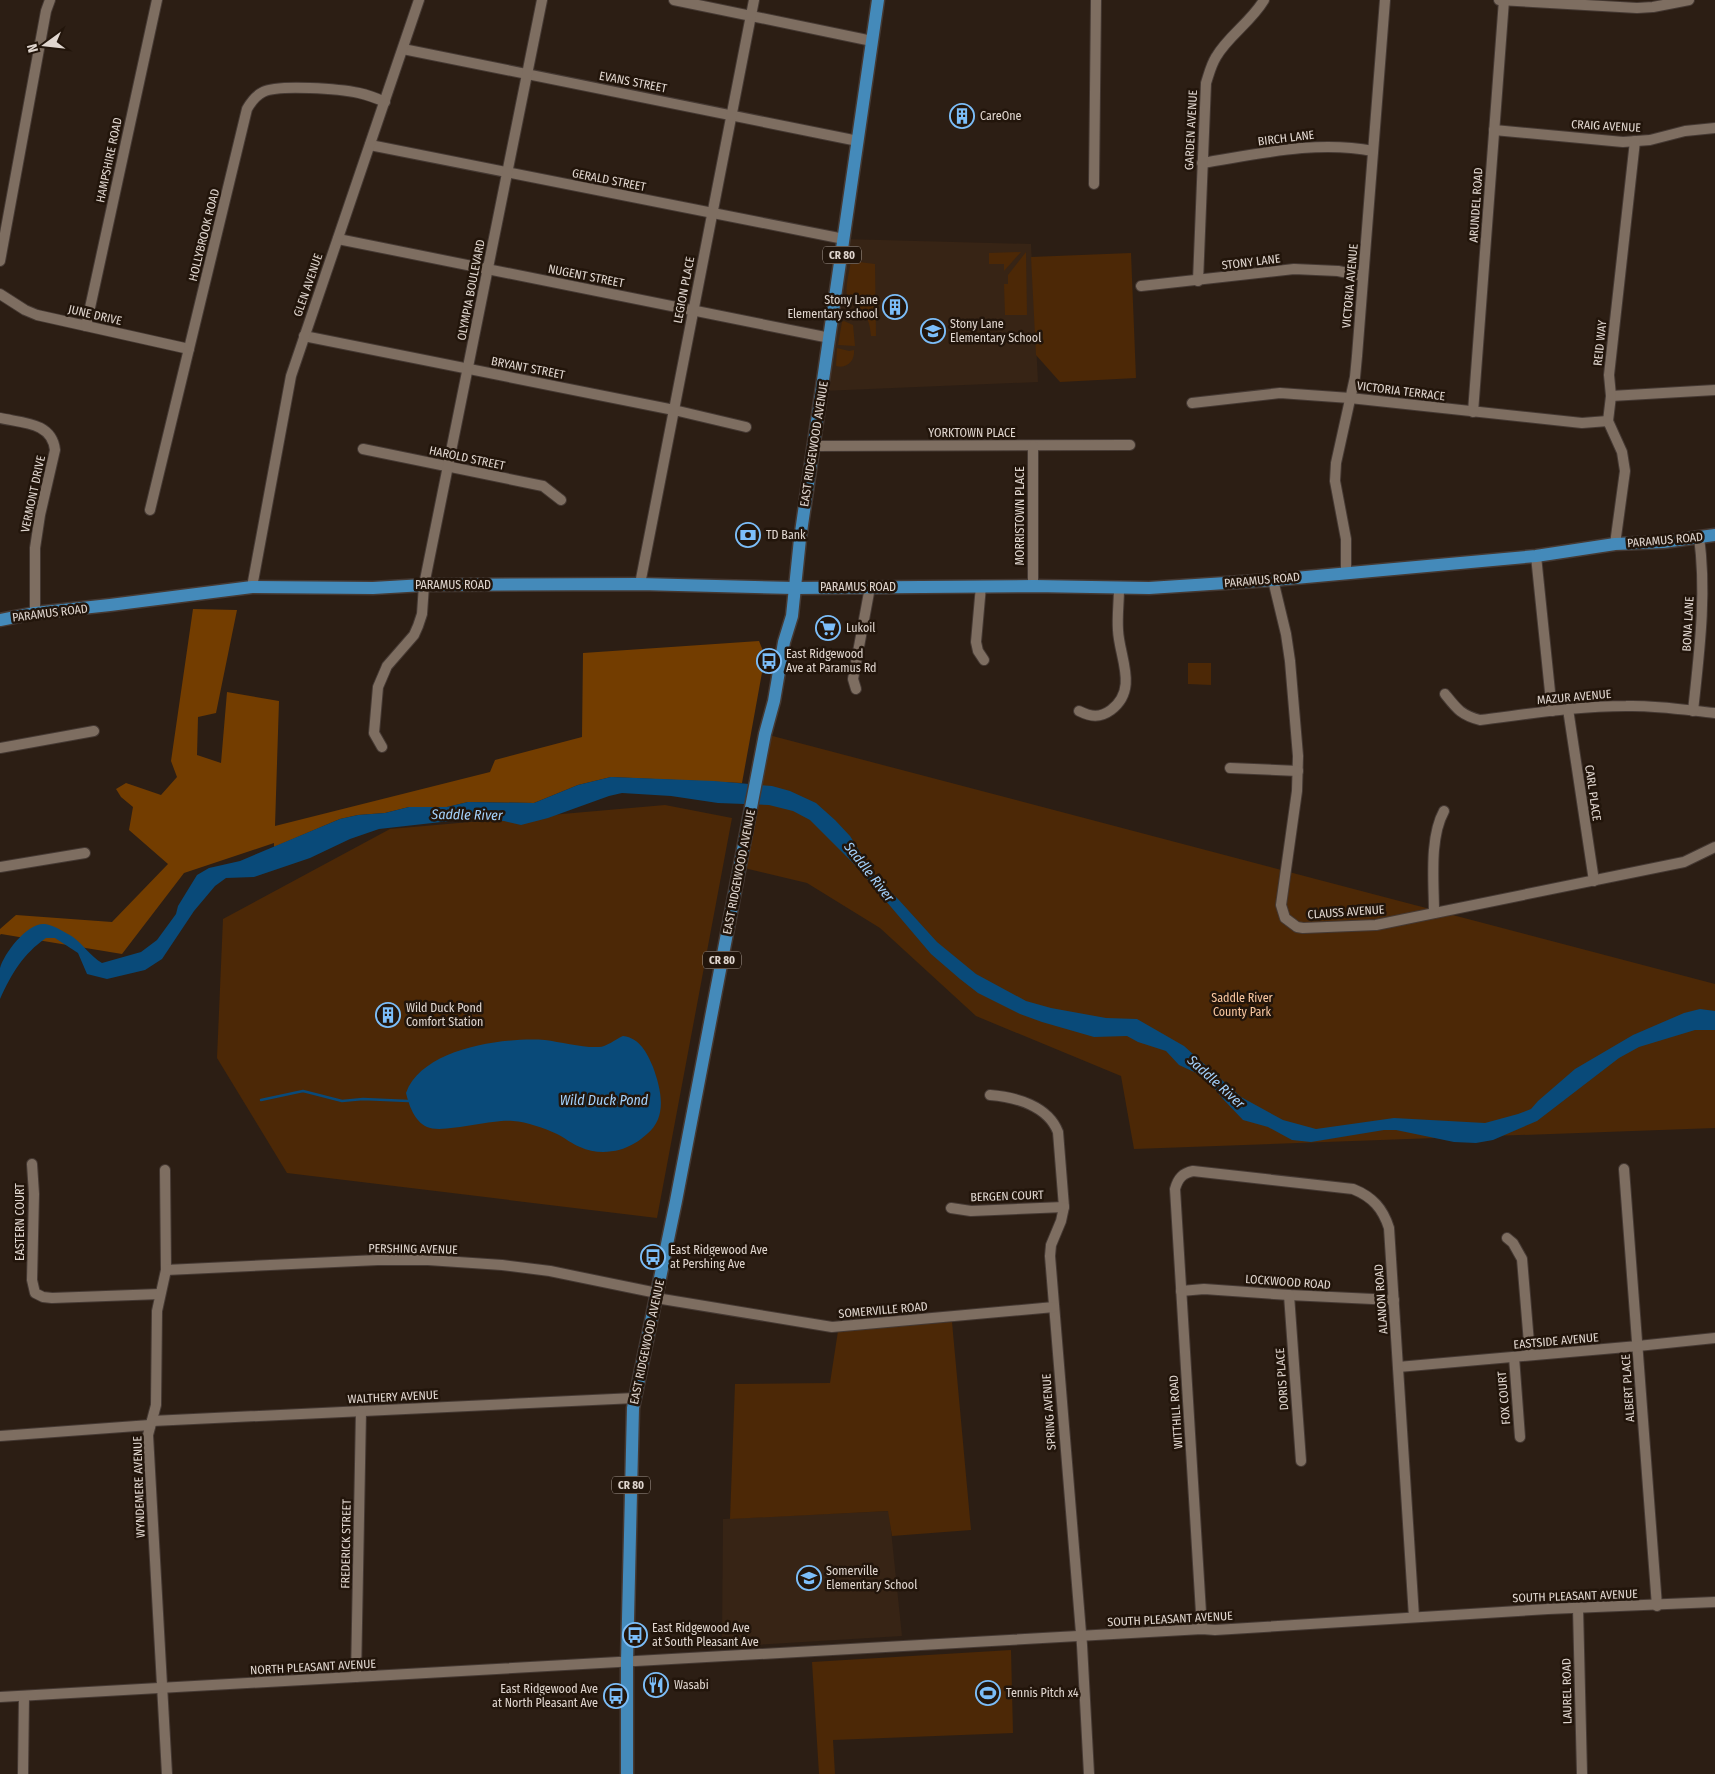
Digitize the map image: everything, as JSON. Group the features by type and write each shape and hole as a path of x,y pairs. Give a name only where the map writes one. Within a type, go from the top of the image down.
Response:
{"main road":[{"name":"EAST RIDGEWOOD AVENUE","path":"627,1774 627,1661 633,1408 748,822 774,701 784,642 792,616 801,528 878,0"},
{"name":"PARAMUS ROAD","path":"0,620 35,613 110,606 252,587 373,588 424,585 640,584 794,588 981,586 1169,587 1273,580 1536,556 1615,544 1715,536"}],"street":[{"path":"0,261 46,11 50,0"},
{"name":"HAMPSHIRE ROAD","path":"86,326 157,0"},
{"name":"GLEN AVENUE","path":"252,587 291,376 419,0"},
{"name":"OLYMPIA BOULEVARD","path":"382,746 374,733 378,687 387,666 414,635 422,614 424,585 542,0"},
{"path":"674,0 872,41"},
{"name":"LEGION PLACE","path":"640,584 754,0"},
{"path":"1094,184 1096,0"},
{"name":"GARDEN AVENUE","path":"1198,281 1205,93 1210,69 1224,45 1249,21 1264,0"},
{"name":"VICTORIA AVENUE","path":"1346,572 1346,539 1335,481 1336,463 1357,356 1385,0"},
{"path":"1499,0 1637,8 1654,8 1689,0"},
{"name":"ARUNDEL ROAD","path":"1473,412 1504,0"},
{"name":"EVANS STREET","path":"403,49 858,141"},
{"name":"HOLLYBROOK ROAD","path":"150,510 247,109 252,101 264,92 280,88 341,90 358,93 385,102"},
{"name":"CRAIG AVENUE","path":"1494,130 1623,142 1650,140 1685,131 1715,128"},
{"name":"REID WAY","path":"1608,421 1611,396 1609,375 1635,141"},
{"name":"GERALD STREET","path":"370,145 844,239"},
{"name":"BIRCH LANE","path":"1202,163 1294,148 1319,146 1373,151"},
{"name":"NUGENT STREET","path":"338,239 830,338"},
{"name":"STONY LANE","path":"1141,286 1294,269 1338,271 1363,276"},
{"name":"JUNE DRIVE","path":"0,294 25,310 37,315 189,349"},
{"name":"BRYANT STREET","path":"304,336 746,426"},
{"path":"1611,396 1715,390"},
{"name":"VICTORIA TERRACE","path":"1192,403 1280,393 1350,398 1582,423 1608,421"},
{"name":"VERMONT DRIVE","path":"0,418 40,427 47,431 54,442 55,450 40,515 35,548 35,613"},
{"path":"1608,421 1625,462 1615,544"},
{"name":"YORKTOWN PLACE","path":"814,446 1130,445"},
{"name":"MORRISTOWN PLACE","path":"1033,446 1033,586"},
{"name":"HAROLD STREET","path":"364,449 542,486 561,500"},
{"name":"BONA LANE","path":"1693,711 1702,608 1703,564 1699,537"},
{"path":"1536,556 1552,711"},
{"name":"CLAUSS AVENUE","path":"1273,580 1286,634 1290,661 1298,771 1281,905 1285,918 1291,924 1304,928 1376,925 1684,862 1715,847"},
{"path":"981,586 976,642 978,651 984,660"},
{"path":"856,689 853,680 870,587"},
{"path":"1079,711 1097,716 1106,713 1119,701 1124,693 1127,683 1126,666 1118,631 1119,588"},
{"name":"MAZUR AVENUE","path":"1445,694 1466,717 1480,720 1568,709 1627,706 1715,713"},
{"name":"CARL PLACE","path":"1568,709 1594,881"},
{"path":"0,748 94,731"},
{"path":"1230,768 1298,771"},
{"path":"1434,913 1434,836 1444,811"},
{"path":"0,867 85,853"},
{"name":"SPRING AVENUE","path":"990,1095 1005,1096 1039,1109 1049,1116 1058,1132 1064,1207 1061,1222 1051,1244 1050,1256 1081,1636 1089,1774"},
{"name":"EASTERN COURT","path":"32,1164 34,1194 32,1280 35,1293 43,1298 160,1294"},
{"name":"ALBERT PLACE","path":"1624,1169 1657,1606"},
{"name":"WYNDEMERE AVENUE","path":"165,1170 166,1270 157,1311 156,1405 148,1436 167,1774"},
{"name":"ALANON ROAD","path":"1175,1193 1177,1182 1181,1176 1193,1171 1346,1188 1363,1193 1380,1207 1389,1228 1414,1617"},
{"name":"WITTHILL ROAD","path":"1175,1193 1202,1629"},
{"name":"BERGEN COURT","path":"951,1208 970,1211 1064,1207"},
{"path":"1507,1238 1522,1259 1530,1355"},
{"name":"PERSHING AVENUE","path":"166,1270 378,1260 428,1260 502,1265 550,1271 656,1296"},
{"name":"LOCKWOOD ROAD","path":"1181,1291 1204,1289 1394,1300"},
{"name":"DORIS PLACE","path":"1289,1295 1300,1460"},
{"name":"SOMERVILLE ROAD","path":"656,1296 832,1328 1054,1307"},
{"name":"EASTSIDE AVENUE","path":"1398,1367 1715,1338"},
{"name":"FOX COURT","path":"1514,1357 1520,1437"},
{"name":"WALTHERY AVENUE","path":"0,1436 151,1423 635,1398"},
{"name":"FREDERICK STREET","path":"356,1677 361,1411"},
{"name":"SOUTH PLEASANT AVENUE","path":"627,1661 1715,1602"},
{"name":"LAUREL ROAD","path":"1578,1608 1582,1774"},
{"name":"NORTH PLEASANT AVENUE","path":"0,1697 627,1661"},
{"path":"23,1774 24,1696"}],"shaded area":[{"name":"Stony Lane Elementary School","path":"844,239 1031,244 1038,382 822,391"},
{"path":"193,609 237,610 216,713 198,717 197,755 221,763 227,692 279,701 275,826 490,772 495,760 582,737 583,653 759,641 765,656 742,783 611,777 578,785 534,803 468,802 447,807 409,807 385,813 358,815 340,819 274,847 274,843 184,873 122,954 0,935 0,929 16,915 112,922 168,864 129,830 133,807 121,797 116,789 126,783 161,795 177,777 171,761"},
{"name":"Somerville Elementary School","path":"889,1511 902,1636 722,1647 723,1519"}],"green space":[{"path":"1021,252 1004,271 1004,264 989,264 989,253"},
{"path":"1026,252 1027,315 1005,315 1004,284 1008,284 1008,275"},
{"path":"1131,253 1136,378 1060,382 1036,355 1031,257"},
{"path":"851,261 875,264 876,336 871,336 865,313 849,301 847,297"},
{"path":"842,322 853,325 855,346 838,345"},
{"path":"837,348 849,351 854,350 850,363 840,367 836,366"},
{"path":"1188,663 1211,663 1211,685 1188,684"},
{"name":"Saddle River County Park","path":"765,734 1715,984 1715,1128 1134,1149 1121,1076 976,1016 880,928 807,883 740,867"},
{"path":"665,805 732,818 657,1218 287,1173 217,1058 223,919 390,829"},
{"path":"952,1322 971,1530 892,1536 888,1511 730,1519 735,1384 830,1383 838,1331"},
{"path":"1011,1650 1013,1733 833,1740 835,1774 819,1774 812,1662"}],"water":[{"name":"Saddle River","path":"611,777 714,781 772,786 790,791 816,803 850,836 877,879 937,942 976,974 1026,1001 1051,1008 1106,1018 1137,1019 1184,1046 1241,1097 1283,1120 1316,1129 1394,1118 1485,1123 1531,1109 1575,1069 1633,1035 1684,1013 1700,1009 1715,1011 1715,1030 1695,1030 1639,1047 1619,1058 1537,1121 1493,1140 1476,1143 1454,1142 1396,1130 1384,1130 1311,1142 1292,1140 1268,1127 1243,1120 1205,1077 1179,1065 1166,1051 1138,1042 1127,1036 1094,1037 1042,1022 1020,1014 978,993 931,954 857,867 810,820 793,811 769,805 718,803 671,796 622,793 521,825 504,821 468,819 379,829 350,839 310,858 254,877 226,878 215,886 194,911 162,959 145,970 107,979 87,974 78,953 55,938 46,938 25,957 0,999 0,968 2,962 24,933 38,925 45,924 60,929 73,937 102,963 141,952 157,940 176,914 178,906 197,875 209,868 240,861 340,819 358,815 385,813 409,807 447,807 468,802 534,803 578,785"},
{"name":"Wild Duck Pond","path":"623,1036 629,1037 638,1043 651,1062 656,1075 661,1102 658,1119 654,1127 638,1141 622,1149 608,1152 587,1150 552,1132 518,1122 504,1121 434,1129 422,1124 415,1117 407,1098 406,1093 415,1078 429,1065 466,1048 508,1041 528,1040 545,1040 579,1046 602,1047"}],"waterway":[{"path":"261,1100 303,1091 342,1101 363,1099 408,1101"}],"place":[{"name":"CareOne","path":"962,116"},
{"name":"Stony Lane Elementary school","path":"895,307"},
{"name":"Stony Lane Elementary School","path":"933,331"},
{"name":"TD Bank","path":"748,535"},
{"name":"Lukoil","path":"828,628"},
{"name":"East Ridgewood Ave at Paramus Rd","path":"769,661"},
{"name":"Wild Duck Pond Comfort Station","path":"388,1015"},
{"name":"East Ridgewood Ave at Pershing Ave","path":"653,1257"},
{"name":"Somerville Elementary School","path":"809,1578"},
{"name":"East Ridgewood Ave at South Pleasant Ave","path":"635,1635"},
{"name":"Wasabi","path":"656,1685"},
{"name":"Tennis Pitch x4","path":"988,1693"},
{"name":"East Ridgewood Ave at North Pleasant Ave","path":"616,1696"}]}
